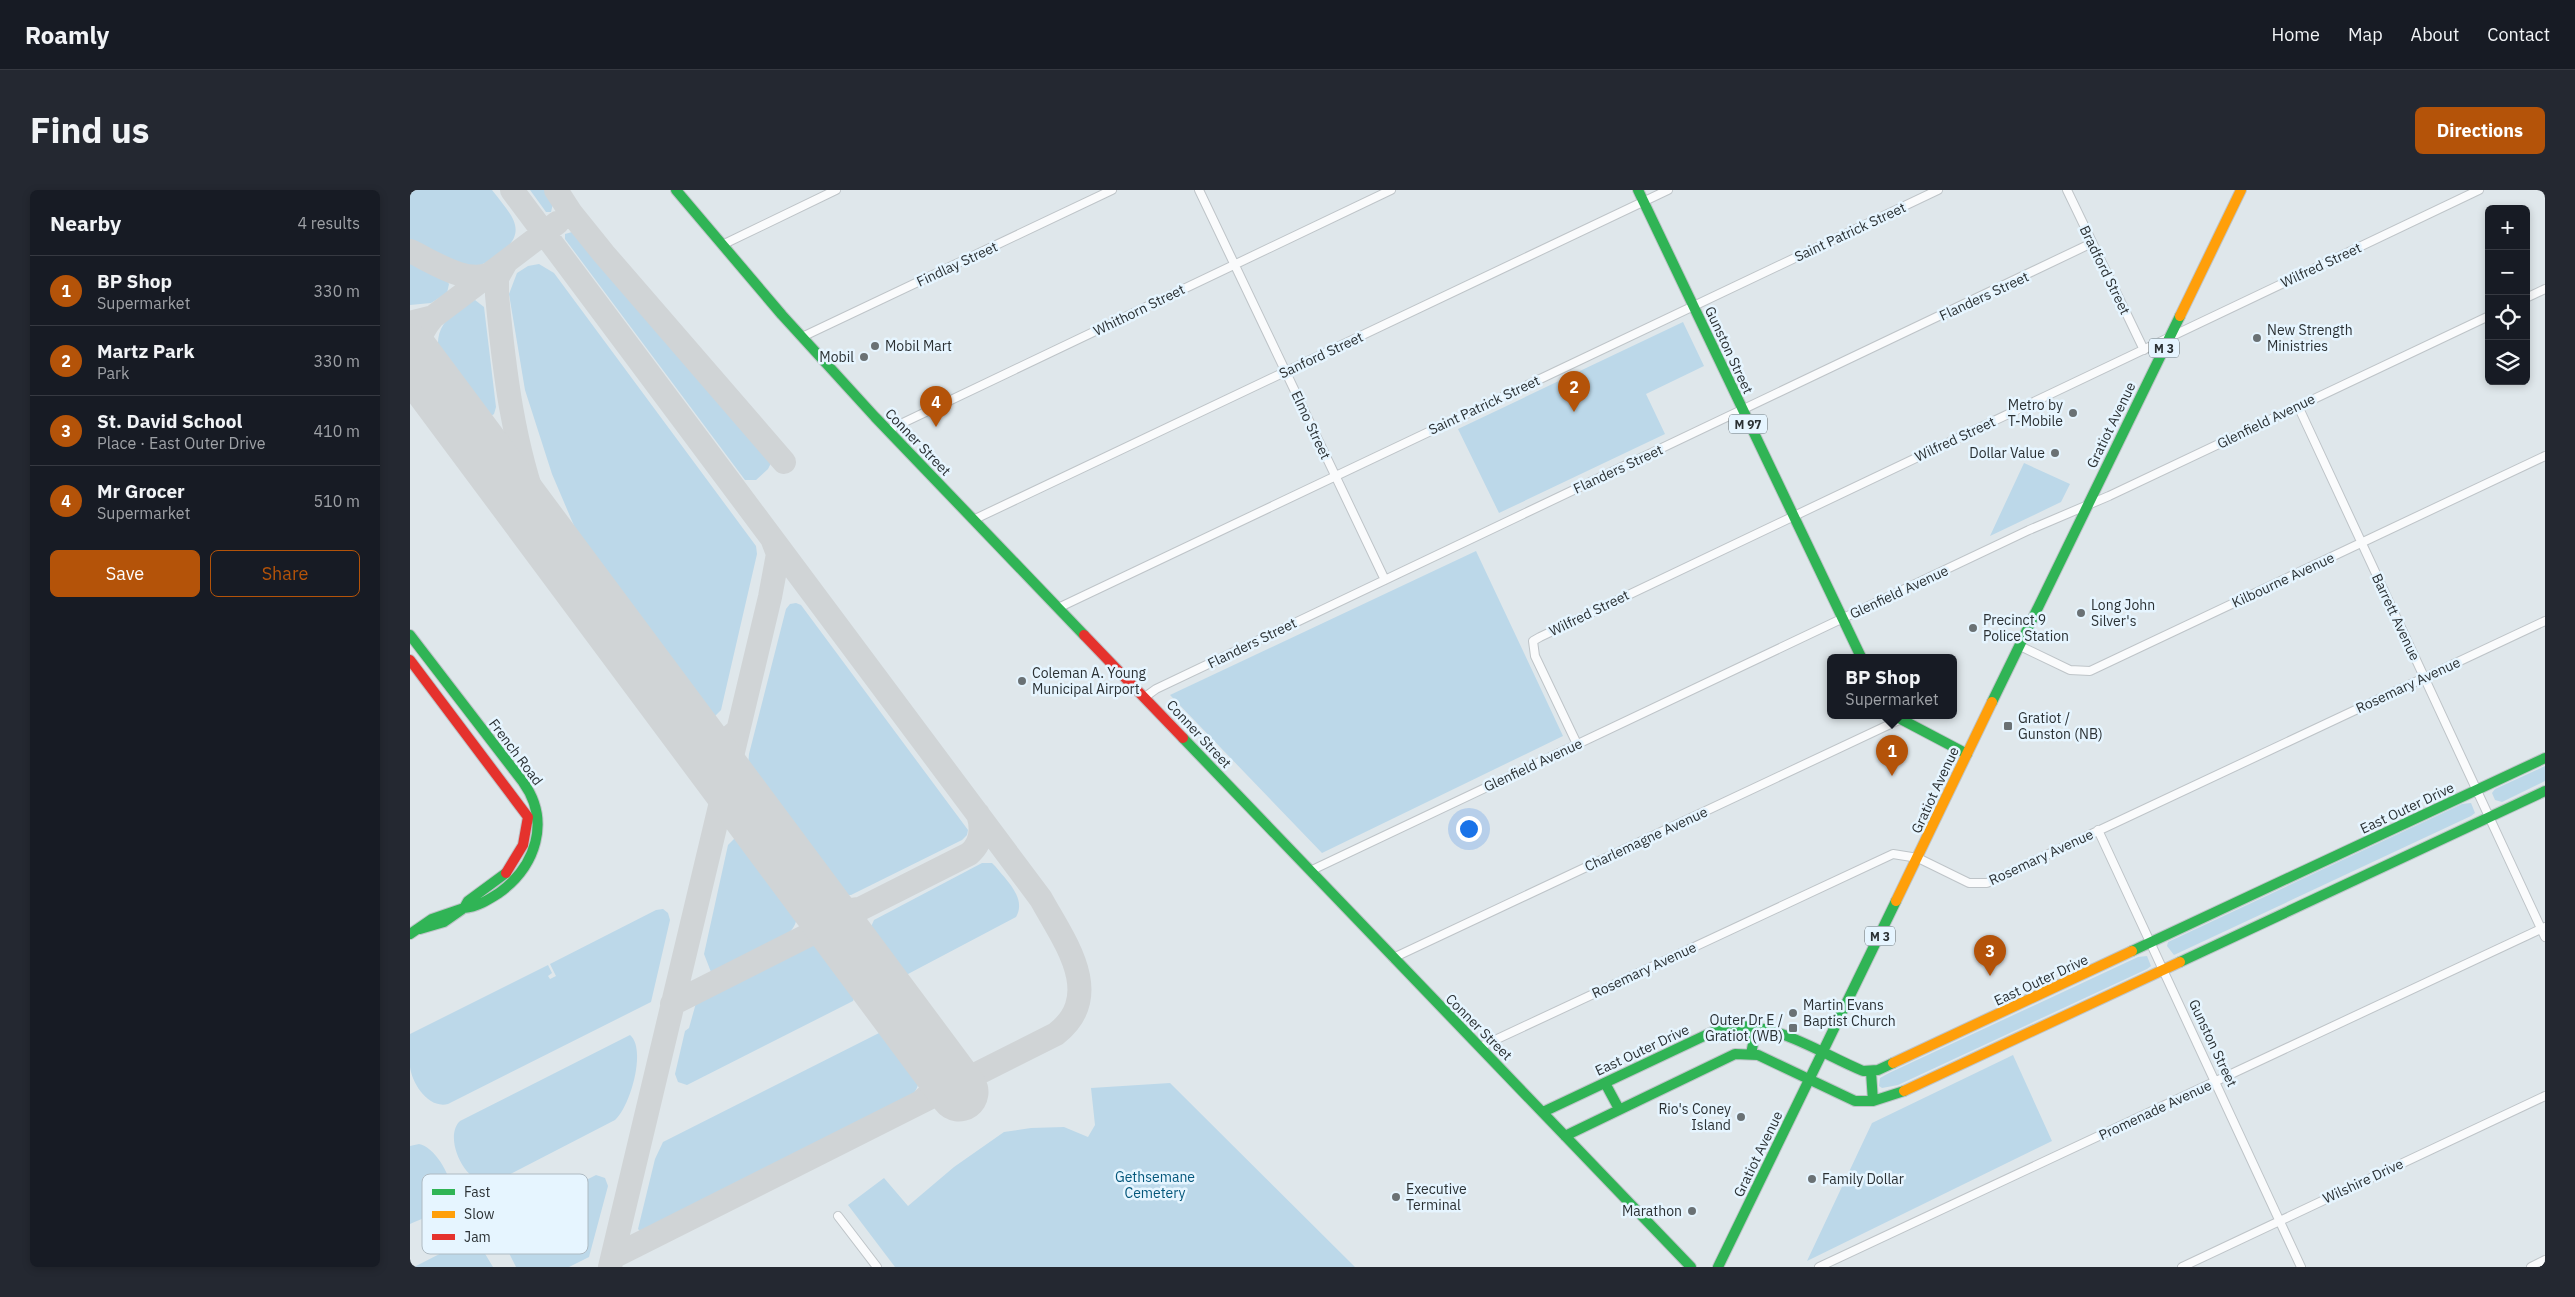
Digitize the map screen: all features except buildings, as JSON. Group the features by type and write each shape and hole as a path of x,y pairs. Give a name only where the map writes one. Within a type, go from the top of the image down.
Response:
{"main road":[{"name":"Conner Street","path":"676,190 802,338 888,430 1691,1267"},
{"name":"Gunston Street","path":"1638,190 1860,654"},
{"name":"Gratiot Avenue","path":"1718,1267 2241,190"},
{"name":"French Road","path":"410,635 449,683 506,763 518,775 531,793 538,816 534,847 522,871 501,891 468,908"},
{"path":"410,660 528,817 528,834 518,857 496,883 469,900 468,908 432,919 420,929 410,934"},
{"path":"1898,719 1967,754"},
{"name":"East Outer Drive","path":"1543,1112 1723,1026 1740,1023 1757,1024 1846,1065 1870,1072 1878,1070 2151,944 2545,758"},
{"path":"1565,1136 1735,1054 1751,1054 1855,1101 1873,1101 1904,1091 2545,791"},
{"path":"1751,1054 1757,1024"},
{"path":"1870,1072 1873,1101"},
{"path":"1605,1082 1619,1109"}],"street":[{"path":"722,245 836,190"},
{"name":"Findlay Street","path":"802,338 1112,190"},
{"name":"Elmo Street","path":"1199,190 1385,580"},
{"name":"Whithorn Street","path":"888,430 1391,190"},
{"name":"Sanford Street","path":"974,520 1668,190"},
{"name":"Saint Patrick Street","path":"1058,608 1938,190"},
{"name":"Bradford Street","path":"2067,190 2144,350"},
{"name":"Wilfred Street","path":"1577,744 1535,656 1534,641 1792,516 2479,190"},
{"name":"Flanders Street","path":"1144,697 1156,689 2092,243"},
{"path":"2530,296 2545,289"},
{"name":"Glenfield Avenue","path":"1310,871 2029,530 2087,505 2485,318"},
{"name":"Barrett Avenue","path":"2298,406 2544,931"},
{"name":"Kilbourne Avenue","path":"2020,646 2070,670 2090,671 2545,456"},
{"name":"Rosemary Avenue","path":"1480,1047 1894,854 1918,858 1969,883 1983,884 2545,621"},
{"name":"Charlemagne Avenue","path":"1393,958 1894,719"},
{"name":"Gunston Street","path":"2098,830 2301,1267"},
{"name":"Promenade Avenue","path":"1819,1267 2544,931"},
{"name":"Wilshire Drive","path":"2182,1267 2545,1096"},
{"path":"838,1216 877,1267"},
{"path":"2531,1267 2545,1260"}],"green space":[{"path":"410,190 492,190 511,215 516,230 514,238 498,255 481,265 470,266 447,259 410,240"},
{"path":"530,190 545,190 553,204 551,212 546,212"},
{"path":"572,232 768,457 771,463 768,469 756,480 745,480 565,239 565,234"},
{"path":"410,263 445,278 449,284 447,293 431,303 410,305"},
{"path":"539,264 554,273 756,546 757,554 721,710 714,717 705,719 604,579 575,528 552,474 525,390 509,294 517,273 528,266"},
{"path":"475,300 484,307 496,407 494,414 488,418 478,413 441,363 443,362 438,347 442,326 464,305"},
{"path":"1683,322 1704,366 1646,394 1665,434 1499,513 1458,429"},
{"path":"2024,463 2070,484 2061,502 1990,536"},
{"path":"1476,551 1563,736 1322,853 1170,695"},
{"path":"796,603 801,605 968,830 967,835 962,840 851,895 843,895 833,889 752,781 754,779 748,765 749,754 786,609 790,604"},
{"path":"2545,766 2545,781 2502,802 2495,800 2492,793 2495,789"},
{"path":"2471,803 2475,813 2471,816 2174,955 2167,946 2168,942 2462,804"},
{"path":"736,837 745,838 795,908 796,920 792,930 786,935 711,972 704,954 728,845"},
{"path":"982,863 992,863 1014,890 1019,903 1016,917 908,974 892,970 871,939 870,929 874,920"},
{"path":"663,909 668,913 670,920 651,1002 448,1104 434,1103 422,1093 411,1073 410,1034 548,965 552,973 548,976 550,979 556,976 550,964 656,910"},
{"path":"816,945 828,952 857,990 853,1001 687,1085 678,1082 675,1074 685,1031 689,1028 696,1003 807,946"},
{"path":"2147,956 2151,966 2147,969 1898,1085 1882,1088 1879,1086 1880,1078 1889,1073 2138,957"},
{"path":"887,1029 916,1068 918,1085 914,1093 640,1231 638,1229 655,1159 663,1142"},
{"path":"630,1035 635,1042 637,1065 631,1091 621,1113 615,1120 510,1174 469,1174 466,1171 460,1161 454,1139 455,1129 460,1121"},
{"path":"2013,1055 2052,1141 1807,1261 1872,1123"},
{"name":"Gethsemane Cemetery","path":"1170,1083 1355,1267 895,1267 848,1205 884,1178 908,1206 954,1167 1004,1132 1031,1128 1064,1127 1088,1137 1095,1125 1091,1088"},
{"path":"419,1144 433,1152 447,1174 422,1174 422,1219 410,1224 410,1146"},
{"path":"596,1175 605,1178 608,1186 589,1257 569,1267 516,1267 510,1254 588,1254 588,1179"},
{"path":"440,1254 485,1254 493,1267 414,1267"}],"taxiway":[{"path":"512,190 1041,899 1069,950 1076,968 1079,985 1078,1002 1071,1019 1056,1034 613,1257"},
{"path":"556,190 571,213 604,254 784,462"},
{"path":"410,323 433,317 557,223"},
{"path":"410,251 439,266 460,274 481,277 490,274"},
{"path":"506,262 497,278 497,295 503,351 516,435 542,522 563,560"},
{"path":"428,378 419,354 419,346 423,332 433,317"},
{"path":"610,1267 770,597 778,554 773,541"},
{"path":"677,713 696,733 711,741 727,739 736,732"},
{"path":"672,1004 969,854 977,845 980,836 981,825 978,814"},
{"path":"805,883 828,905 842,910 858,909"},
{"path":"923,1100 931,1092 938,1080 938,1064"}],"runway":[{"path":"410,354 959,1092"}],"traffic: fast":[{"path":"676,190 782,315 875,417 1084,635"},
{"path":"1638,190 1860,654"},
{"path":"1992,702 2180,316"},
{"path":"410,635 523,782 532,797 536,812 535,842 522,870 512,882 487,901 464,908 468,901 506,873"},
{"path":"1901,719 1967,754"},
{"path":"1183,738 1691,1267"},
{"path":"2132,951 2545,758"},
{"path":"2180,962 2545,791"},
{"path":"1718,1267 1896,901"},
{"path":"410,934 432,919 464,908 444,922 420,929"},
{"path":"1751,1054 1757,1024"},
{"path":"1543,1112 1723,1027 1742,1026 1778,1033 1863,1071 1878,1070 1893,1063"},
{"path":"1565,1136 1735,1054 1758,1055 1855,1101 1873,1101 1904,1091"},
{"path":"1871,1072 1873,1101"},
{"path":"1605,1083 1619,1109"}],"traffic: slow":[{"path":"2180,316 2241,190"},
{"path":"1896,901 1992,702"},
{"path":"1893,1063 2132,951"},
{"path":"1904,1091 2180,962"}],"traffic: jam":[{"path":"1084,635 1183,738"},
{"path":"410,660 528,817 523,845 506,873"}],"place":[{"name":"New Strength Ministries","path":"2257,338"},
{"name":"Mobil Mart","path":"875,346"},
{"name":"Mobil","path":"864,357"},
{"name":"Martz Park","path":"1574,412"},
{"name":"Metro by T-Mobile","path":"2073,413"},
{"name":"Mr Grocer","path":"936,427"},
{"name":"Dollar Value","path":"2055,453"},
{"name":"Long John Silver's","path":"2081,613"},
{"name":"Precinct 9 Police Station","path":"1973,628"},
{"name":"Coleman A. Young Municipal Airport","path":"1022,681"},
{"name":"Gratiot / Gunston (NB)","path":"2008,726"},
{"name":"BP Shop","path":"1892,776"},
{"name":"St. David School","path":"1990,976"},
{"name":"Martin Evans Baptist Church","path":"1793,1013"},
{"name":"Outer Dr E / Gratiot (WB)","path":"1793,1028"},
{"name":"Rio's Coney Island","path":"1741,1117"},
{"name":"Family Dollar","path":"1812,1179"},
{"name":"Executive Terminal","path":"1396,1197"},
{"name":"Marathon","path":"1692,1211"}]}
